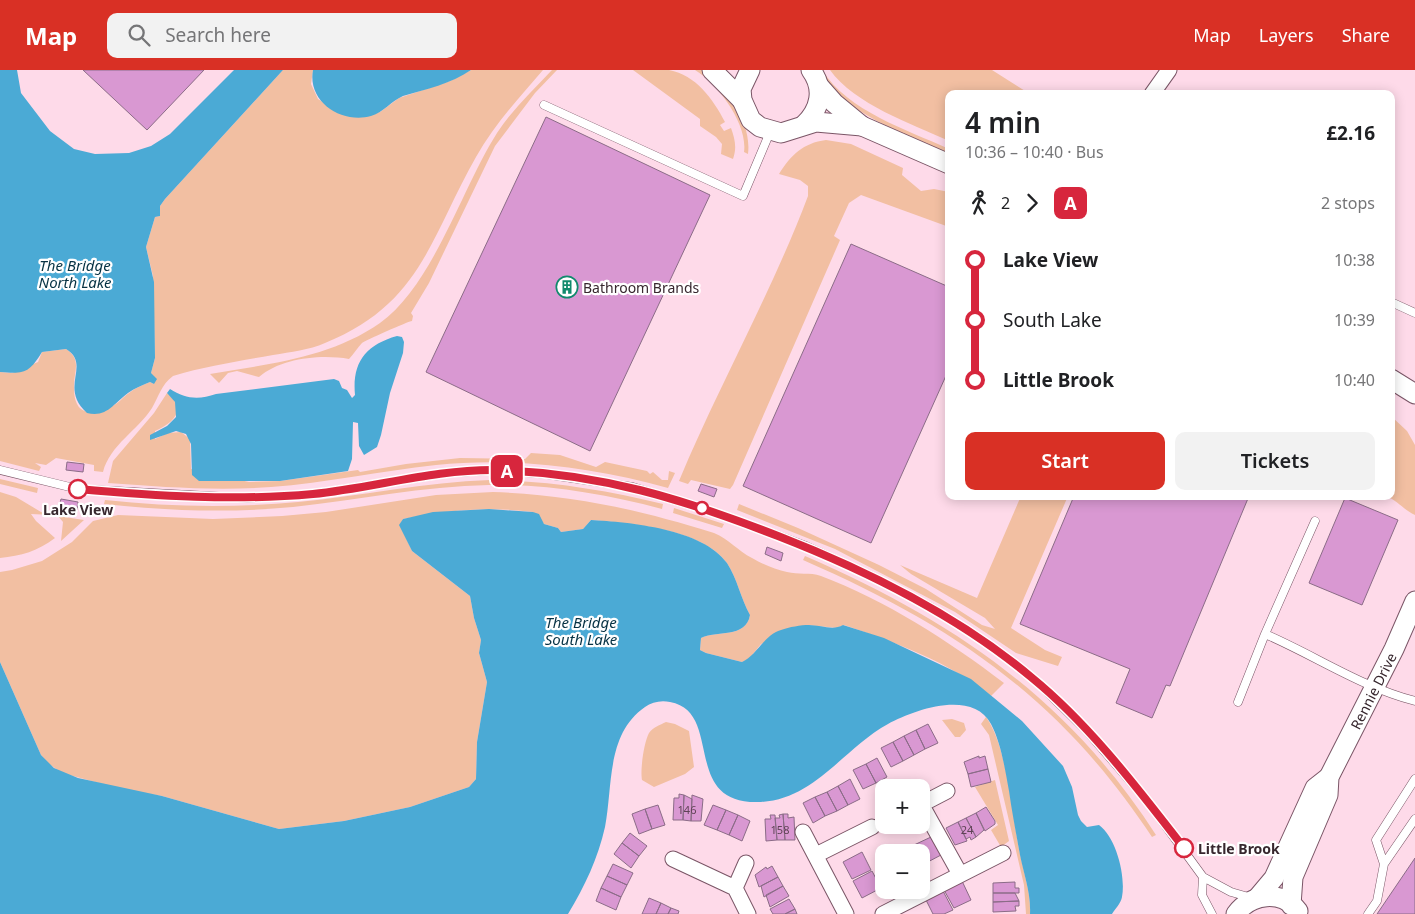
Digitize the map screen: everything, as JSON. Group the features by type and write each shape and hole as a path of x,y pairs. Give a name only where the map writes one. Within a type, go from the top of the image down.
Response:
{"street":[{"path":"712,70 742,100 751,120 770,132 788,132 804,126 833,122 862,126 945,162"},
{"path":"742,100 742,89 750,70"},
{"path":"1155,90 1169,70"},
{"path":"804,126 817,108 815,78"},
{"path":"815,78 834,103 862,126"},
{"path":"1395,381 1415,394"},
{"name":"Rennie Drive","path":"1296,909 1293,877 1328,795 1329,777 1415,601"},
{"name":"Rennie Drive","path":"1236,914 1274,878 1315,788 1329,777"},
{"path":"930,800 947,791"},
{"path":"930,820 960,874"},
{"path":"816,855 875,827"},
{"path":"803,832 846,914"},
{"path":"883,914 906,909 960,874 1003,853"},
{"path":"674,859 735,888 748,914"},
{"path":"735,888 746,863"},
{"name":"Rennie Drive","path":"1255,898 1276,897 1296,909"}],"lane":[{"path":"544,105 743,196 770,132"},
{"path":"1395,304 1415,313"},
{"path":"0,470 78,489 247,498 315,494 446,473 495,470 592,479 671,497 806,546 869,575 932,608 984,642 1033,678 1087,732 1149,803 1203,877 1231,892 1255,898"},
{"path":"1238,702 1265,634 1315,521"},
{"path":"1265,634 1373,688 1415,701"},
{"path":"1384,864 1376,840 1415,779"},
{"path":"1368,914 1378,902 1384,864 1415,819"},
{"path":"1203,877 1202,895 1212,914"}],"shaded area":[{"path":"283,70 313,70 311,84 318,99 337,111 356,117 380,112 399,98 450,81 471,70 543,70 491,134 476,157 419,266 403,288 383,309 357,327 313,347 173,376 163,387 146,416 112,454 103,472 94,471 94,465 56,458 46,465 35,463 41,467 39,471 0,461 0,372 12,373 38,362 42,352 66,349 71,353 76,362 75,398 77,404 86,412 106,409 142,385 150,382 154,384 151,373 155,358 153,276 146,247 155,217 160,216 160,206 165,199"},
{"path":"552,70 557,70 535,93 495,146 429,283 411,313 413,316 412,321 362,343 349,359 314,357 302,359 278,365 259,377 237,371 228,373 219,383 210,374 276,363 320,352 361,335 380,323 399,306 416,285 431,261 497,133 516,108"},
{"path":"633,70 669,70 687,77 703,89 725,122 720,125 724,131 731,128 735,144 733,159 721,154 722,144 716,137 700,126 700,119"},
{"path":"695,70 704,70 729,97 736,108 746,130 748,154 744,152 741,129 730,106 713,85"},
{"path":"819,70 822,70 833,85 863,108 880,118 945,147 945,152 876,121 843,98 829,85"},
{"path":"830,70 992,70 1024,90 945,90 945,139 868,103 840,82"},
{"path":"826,140 851,144 903,168 902,175 921,191 934,189 945,191 945,226 861,195 849,203 834,236 840,240 733,485 730,489 691,480 688,484 679,481 778,268 808,196 808,186 800,180 779,174 798,151"},
{"path":"167,393 177,405 176,415 167,424 155,431 155,439 168,433 181,432 190,439 191,469 249,482 280,481 358,470 360,472 406,464 460,458 525,459 531,453 560,455 596,467 605,462 647,471 650,474 653,472 662,480 668,480 669,471 675,473 668,488 582,469 494,462 436,465 271,487 230,489 108,483 113,461 154,413"},
{"path":"1395,420 1407,431 1415,445 1415,515 1394,500"},
{"path":"0,479 38,488 37,493 0,484"},
{"path":"490,480 534,482 577,487 663,504 662,509 619,499 555,488 489,485 440,488 293,507 246,510 175,510 104,504 105,500 202,506 274,504 442,483"},
{"path":"0,492 16,497 41,512 52,515 31,514 55,538 29,552 0,558"},
{"path":"493,492 550,496 605,505 631,510 714,533 747,555 778,570 821,576 893,609 939,637 1004,683 991,696 940,663 882,638 844,625 837,628 807,625 761,644 749,659 742,662 706,653 700,650 701,638 737,631 743,628 750,615 734,575 727,563 716,552 701,542 683,535 644,526 591,520 583,529 561,532 558,528 544,524 533,512 500,509 468,510 435,513 403,519 400,525 412,551 470,596 481,640 479,653 487,682 477,742 476,779 469,787 410,807 344,821 279,829 162,796 121,789 62,773 49,764 41,755 0,662 0,572 42,561 72,542 93,521 118,515 213,519 282,516 326,512 436,495"},
{"path":"1019,500 1066,500 1011,628 1045,650 1062,657 1058,666 1016,653 955,612 835,549 737,510 739,504 798,528 879,565 926,589 982,625 995,629 985,618 911,574 900,565 977,598"},
{"path":"674,508 724,524 722,528 673,513"},
{"path":"58,516 84,520 61,541 63,522"},
{"path":"805,556 909,607 957,636 1003,668 1045,703 1085,743 1122,786 1156,835 1152,837 1117,788 1080,744 1041,706 1000,671 956,640 908,612 858,585 803,560"},
{"path":"986,717 993,730 1004,764 1028,891 1030,914 1026,914 1024,885 989,735 981,724"},
{"path":"952,719 964,723 966,730 960,737 955,737 942,720"},
{"path":"666,722 689,731 694,767 685,774 654,787 642,780 644,749 649,733 657,726"},
{"path":"995,780 1009,841 1001,847 991,830 998,825 975,787"}],"water":[{"name":"The Bridge North Lake","path":"0,70 17,70 21,93 50,131 74,149 95,154 129,153 151,146 170,134 234,70 283,70 160,206 160,216 155,217 146,247 154,282 155,358 151,373 157,379 154,384 150,382 131,391 105,412 87,413 79,403 74,386 76,362 73,355 66,349 42,352 26,371 15,373 0,372"},
{"path":"313,70 471,70 447,83 403,96 376,114 360,118 338,113 321,101 315,92"},
{"path":"397,336 402,337 404,342 403,353 390,393 377,447 364,455 359,446 358,423 353,422 352,459 348,471 280,481 199,481 192,475 191,444 186,434 176,431 150,440 150,435 167,426 176,417 175,402 167,393 170,389 187,397 198,398 334,379 339,381 342,388 347,390 352,398 355,395 356,374 363,357 377,345"},
{"name":"The Bridge South Lake","path":"489,509 533,512 539,514 544,524 558,528 561,532 583,529 591,520 644,526 683,535 701,542 716,551 727,563 750,615 743,628 737,631 701,638 700,650 706,653 742,662 752,655 765,640 781,630 802,625 831,628 843,625 884,638 971,679 1022,721 1063,766 1072,787 1081,821 1087,827 1099,825 1110,838 1115,848 1121,868 1123,888 1119,904 1112,914 1030,914 1028,891 1000,748 991,724 982,713 971,707 957,705 942,706 912,713 872,734 828,771 797,792 780,799 761,802 736,799 720,789 711,775 696,722 686,709 663,701 645,707 632,718 623,731 613,762 605,827 599,850 580,893 568,914 0,914 0,662 41,755 54,768 78,778 162,796 279,829 344,821 410,807 469,787 476,779 477,742 487,682 479,653 481,640 470,596 412,551 399,525 403,519 433,512"}],"building":[{"path":"83,70 204,70 147,130"},
{"name":"Bathroom Brands","path":"546,117 710,195 590,451 426,372"},
{"path":"851,244 945,285 945,378 871,543 743,486"},
{"path":"67,462 84,464 83,472 66,470"},
{"path":"701,484 717,489 714,497 698,491"},
{"path":"61,499 78,502 77,510 59,507"},
{"path":"1072,500 1247,500 1170,686 1166,685 1152,718 1116,703 1130,669 1020,624"},
{"path":"1344,500 1350,500 1398,520 1362,605 1309,583"},
{"path":"767,547 783,553 781,561 765,554"},
{"path":"928,724 938,743 925,749 916,730"},
{"path":"916,730 925,749 914,755 904,736"},
{"path":"904,736 914,755 903,761 893,742"},
{"path":"893,742 903,761 891,767 881,748"},
{"path":"979,756 979,758 985,756 988,769 968,774 964,762"},
{"path":"877,758 887,777 875,779 875,781 866,764"},
{"path":"866,764 875,783 863,789 853,770"},
{"path":"988,769 991,782 971,787 968,774"},
{"path":"850,779 860,799 848,805 838,786"},
{"path":"838,786 848,805 837,811 827,792"},
{"path":"827,792 837,811 825,816 815,797"},
{"path":"679,794 684,795 683,820 673,820 674,798 679,798"},
{"path":"684,795 692,799 691,821 683,820"},
{"path":"692,795 703,799 701,821 691,821"},
{"path":"815,797 825,816 813,823 803,803"},
{"path":"658,805 665,825 652,829 645,809"},
{"path":"713,805 726,810 717,830 704,825"},
{"path":"986,807 995,824 985,831 976,813"},
{"path":"645,809 652,829 639,834 632,814"},
{"path":"726,810 738,815 729,835 717,830"},
{"path":"976,813 984,830 976,837 966,818"},
{"path":"783,814 785,840 777,840 775,818 780,818 779,815"},
{"path":"783,814 788,814 788,818 794,817 795,840 785,840"},
{"path":"738,815 750,821 742,841 729,835"},
{"path":"770,815 775,815 777,840 766,841 765,819 771,819"},
{"path":"966,818 976,837 971,840 970,837 966,839 958,822"},
{"path":"958,822 967,841 955,845 946,828"},
{"path":"630,833 647,846 639,856 622,843"},
{"path":"931,837 941,855 930,861 930,844 916,844"},
{"path":"622,843 639,856 631,868 614,854"},
{"path":"862,852 871,870 852,879 843,862"},
{"path":"1415,858 1415,914 1377,914"},
{"path":"613,864 633,873 627,885 607,876"},
{"path":"772,866 778,877 759,887 755,875 766,867 767,869"},
{"path":"872,871 875,877 875,891 862,898 853,881"},
{"path":"607,876 627,885 621,897 601,888"},
{"path":"778,877 783,886 764,897 761,886"},
{"path":"962,881 971,900 954,908 944,890"},
{"path":"1015,882 1015,888 1019,888 1019,893 993,893 993,883"},
{"path":"783,886 789,896 770,907 766,895"},
{"path":"601,888 621,897 616,910 596,901"},
{"path":"943,891 953,910 944,914 933,914 926,900"},
{"path":"993,893 1015,893 1019,901 993,902"},
{"path":"649,898 661,903 656,914 642,914"},
{"path":"789,899 795,909 785,914 773,914 770,909"},
{"path":"1019,901 1019,906 1015,906 1016,911 993,912 993,902"},
{"path":"661,903 671,908 668,914 656,914"},
{"path":"671,908 679,911 678,914 668,914"},
{"path":"795,909 797,914 785,914"}],"bus line":[{"name":"A","path":"78,489 247,498 315,494 393,480 446,473 495,470 592,479 671,497 806,546 869,575 932,608 984,642 1033,678 1087,732 1149,803 1184,848"}],"place":[{"name":"Bathroom Brands","path":"567,287"},
{"name":"Lake View","path":"78,489"},
{"name":"Little Brook","path":"1184,848"}]}
